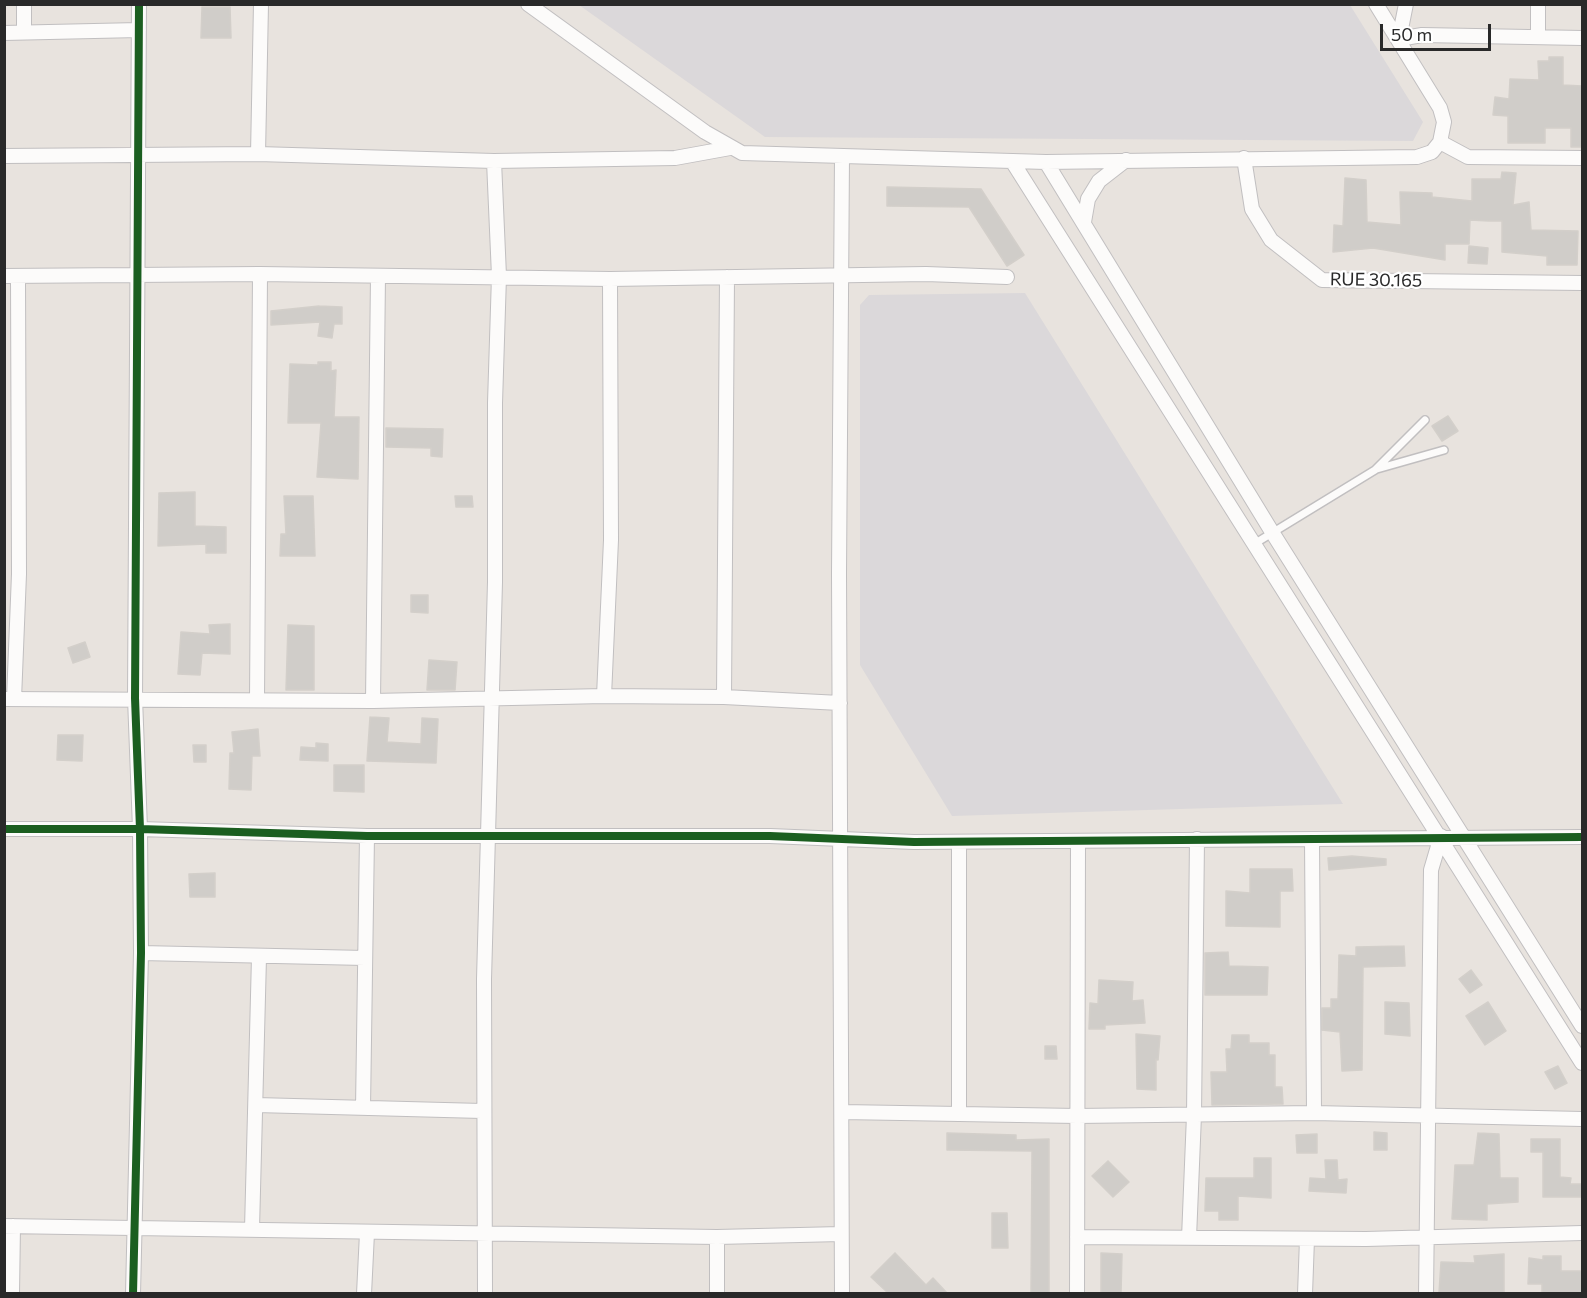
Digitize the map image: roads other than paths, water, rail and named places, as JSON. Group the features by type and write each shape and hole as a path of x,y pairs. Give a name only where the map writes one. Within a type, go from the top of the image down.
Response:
{"street":[{"path":"24,4 24,32"},
{"path":"133,1293 141,953 140,829 135,698 140,157 139,4"},
{"path":"258,154 261,4"},
{"path":"528,4 730,148 754,155 1046,162 1417,157 1432,152 1440,142 1444,122 1440,108 1376,4"},
{"path":"1399,39 1406,4"},
{"path":"1538,4 1538,37"},
{"path":"4,33 139,30"},
{"path":"1399,39 1422,35 1582,38"},
{"path":"1440,142 1468,157 1582,158"},
{"path":"4,156 140,157 258,154 494,161 675,158 730,148"},
{"path":"842,157 840,703 842,1293"},
{"name":"RUE 30.165","path":"1244,158 1252,209 1271,240 1322,280 1582,283"},
{"path":"1083,222 1088,199 1099,181 1126,160"},
{"path":"485,1293 482,1111 493,698 499,276 494,161"},
{"path":"1012,161 1441,836 1582,1063"},
{"path":"1046,162 1272,532 1582,1026"},
{"path":"840,703 724,697 604,696 373,701 9,699 19,574 11,277 260,274 610,279 926,274 1007,277"},
{"path":"256,699 260,274"},
{"path":"373,701 378,276"},
{"path":"724,697 727,277"},
{"path":"604,696 610,540 610,279"},
{"path":"4,829 140,829 367,836 840,838 958,842 1312,840 1441,836 1582,837"},
{"path":"363,1108 367,836"},
{"path":"1426,1293 1431,870 1441,836"},
{"path":"1189,1238 1194,1115 1197,839"},
{"path":"1312,840 1314,1113"},
{"path":"1077,1293 1078,841"},
{"path":"958,842 959,1114"},
{"path":"141,953 365,958"},
{"path":"252,1229 258,957"},
{"path":"256,1105 482,1111"},
{"path":"842,1112 1077,1116 1429,1114 1582,1119"},
{"path":"12,1293 9,1226 717,1237 841,1234"},
{"path":"364,1293 368,1233"},
{"path":"1077,1237 1307,1239 1582,1233"},
{"path":"717,1237 717,1293"},
{"path":"1305,1293 1307,1239"}],"lane":[{"path":"1254,544 1375,470 1425,420"},
{"path":"1375,470 1444,450"}]}
